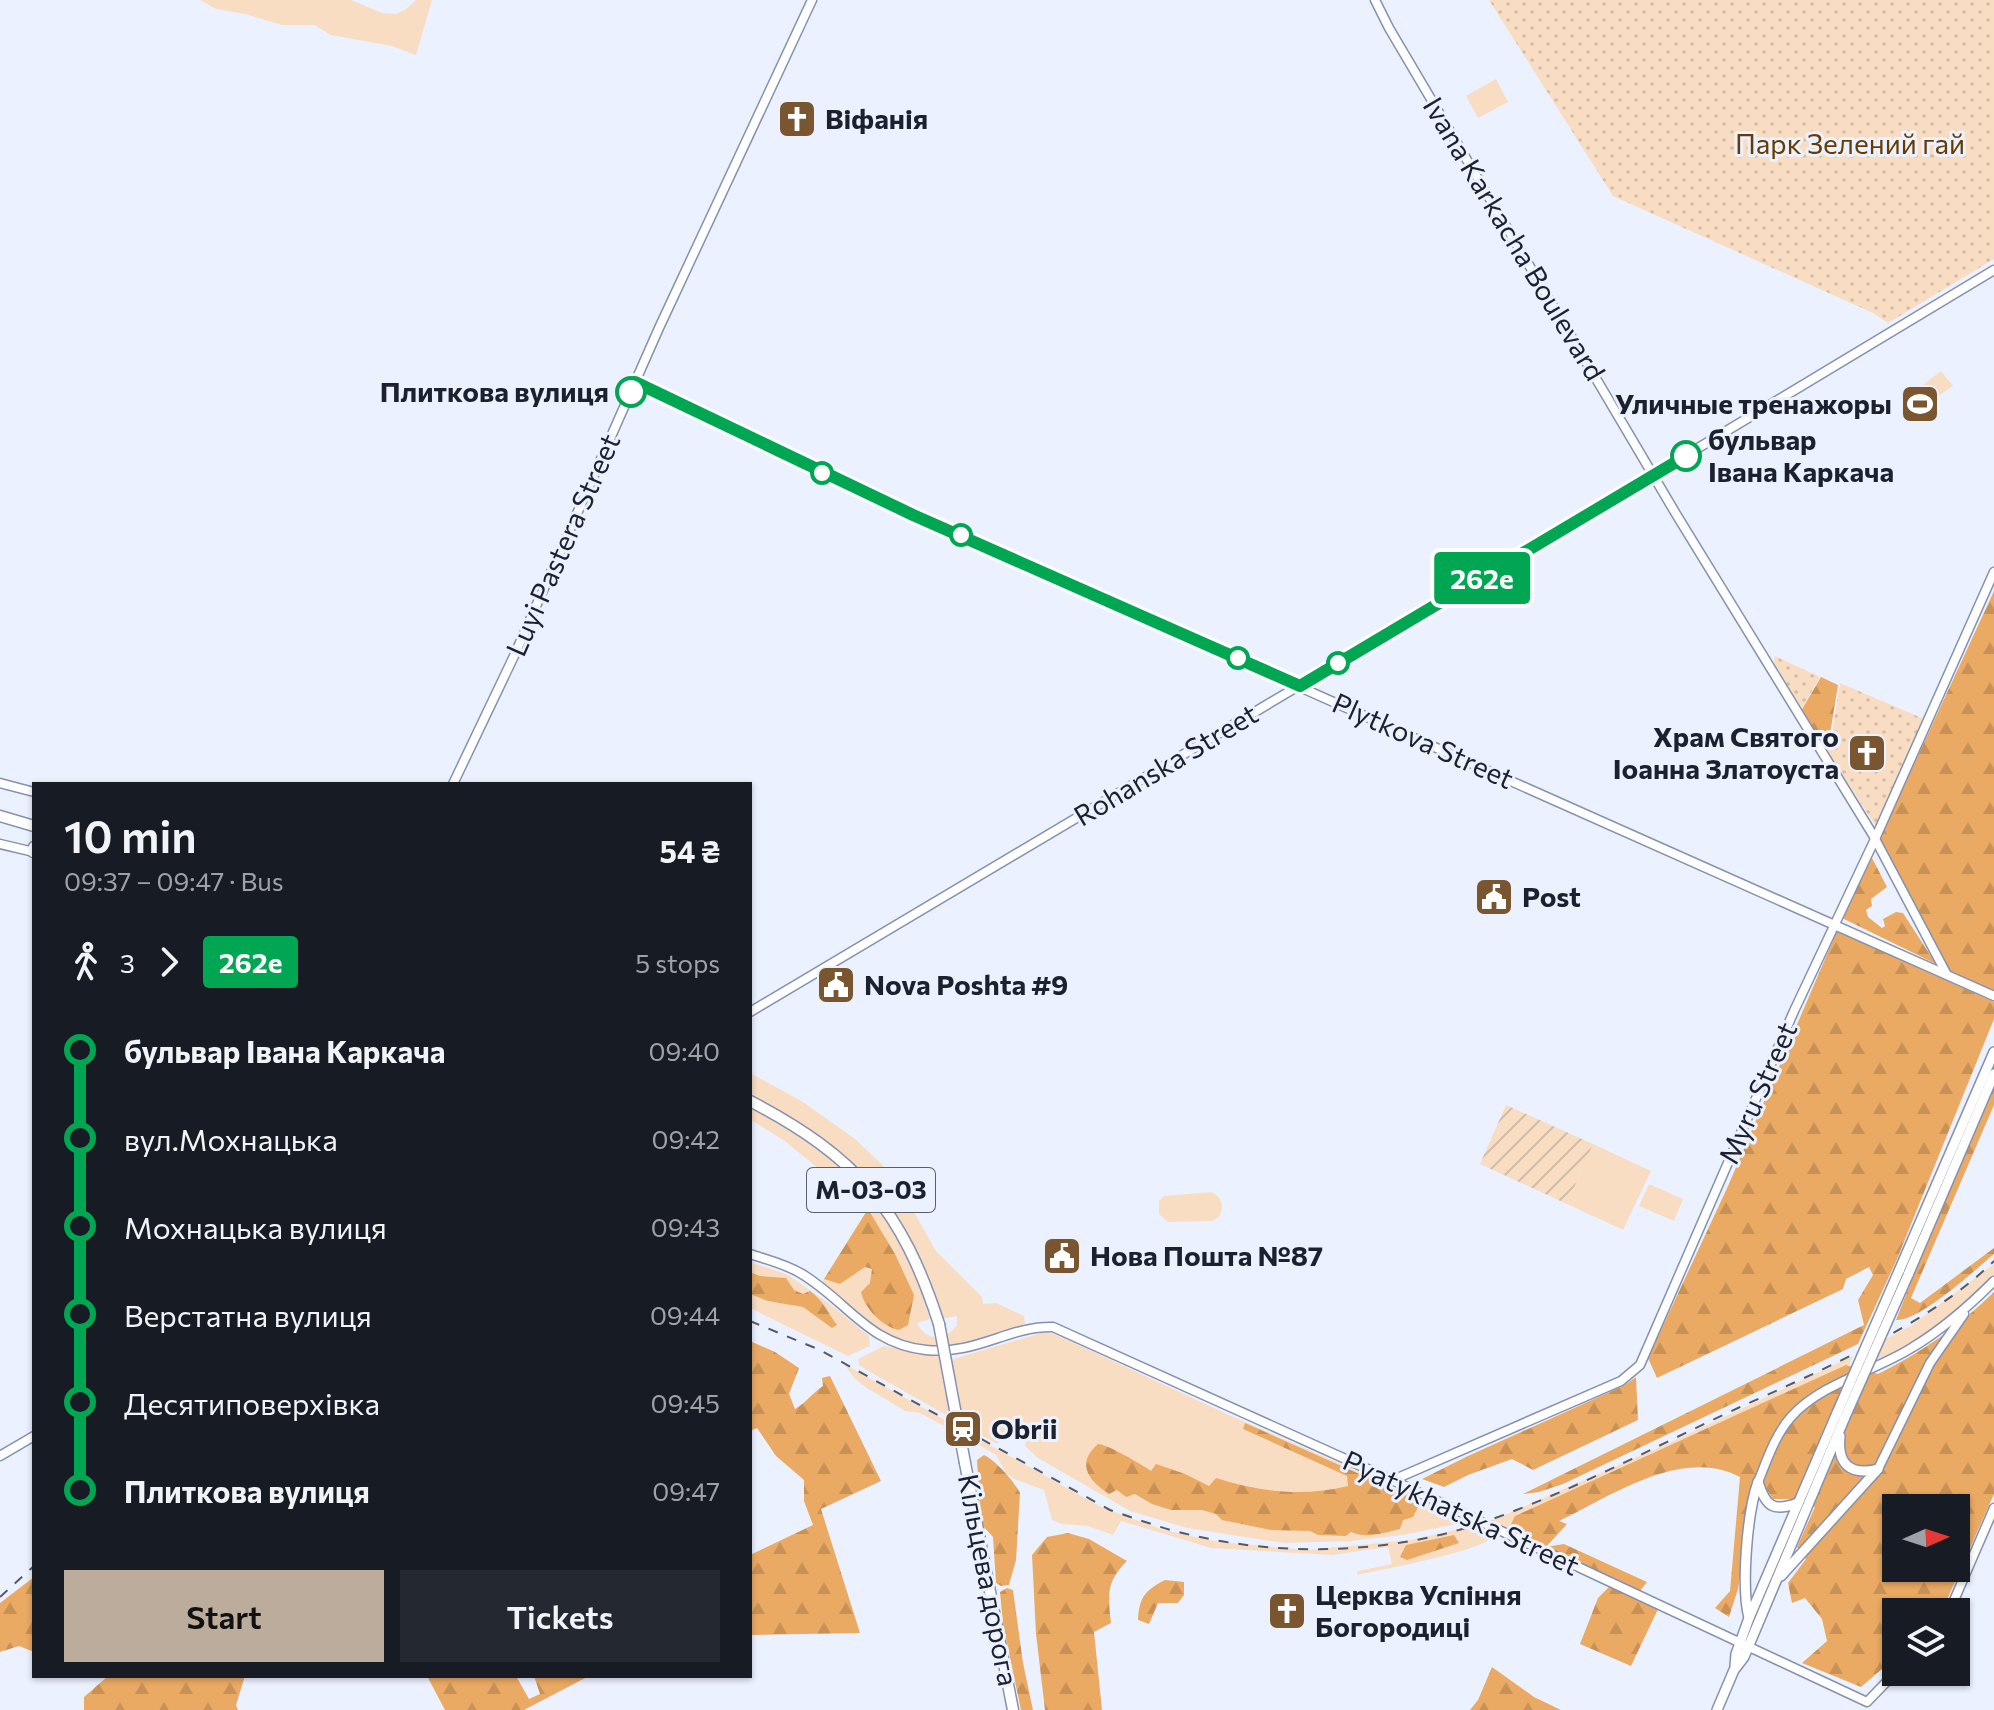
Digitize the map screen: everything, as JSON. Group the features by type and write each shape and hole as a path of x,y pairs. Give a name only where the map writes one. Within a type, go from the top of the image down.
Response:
{"highway":[{"path":"0,816 32,825"},
{"name":"Кільцева дорога","path":"752,1102 819,1142 872,1191 889,1212 915,1256 939,1324 1013,1710"}],"main road":[{"path":"1717,1710 1744,1644 1776,1582 1994,1052"},
{"path":"1903,1273 1994,1074"},
{"path":"1841,1419 1840,1455 1849,1468 1860,1471 1878,1469"},
{"path":"1744,1644 1749,1618 1798,1503 1841,1419"},
{"path":"1776,1582 1878,1469"},
{"path":"1758,1482 1763,1498 1771,1505 1779,1508 1798,1503"},
{"path":"1749,1618 1745,1598 1746,1566 1758,1482"}],"street":[{"name":"Luyi Pastera Street","path":"454,782 812,0"},
{"name":"Ivana Karkacha Boulevard","path":"1375,0 1655,475 1875,839 1946,973"},
{"name":"Rohanska Street","path":"752,1011 1655,475 1994,270"},
{"name":"Plytkova Street","path":"635,382 913,515 1994,996"},
{"name":"Myru Street","path":"1392,1480 1406,1477 1621,1381 1640,1365 1788,1025 1994,572"},
{"path":"0,783 32,791"},
{"path":"0,844 32,850"},
{"name":"Pyatykhatska Street","path":"752,1255 802,1274 869,1329 884,1339 911,1348 959,1350 1030,1328 1053,1327 1392,1480 1867,1702 1882,1686"},
{"path":"1878,1469 1930,1363 1969,1307 1994,1281"},
{"path":"1758,1482 1783,1428 1803,1406 1847,1379 1912,1348 1969,1307"},
{"path":"0,1456 32,1437"},
{"path":"1955,1598 1994,1508"}],"green space":[{"path":"200,0 351,0 382,13 396,14 416,0 432,0 416,55 392,46 331,35 314,25 282,25 216,9"},
{"name":"Парк Зелений гай","path":"1489,0 1994,0 1994,259 1888,323 1873,313 1613,196"},
{"path":"1496,79 1508,102 1478,118 1466,96"},
{"path":"1941,371 1953,386 1921,408 1914,402 1920,397 1915,391"},
{"path":"1994,591 1994,991 1949,971 1879,840"},
{"path":"1775,656 1820,677 1801,710 1773,666"},
{"path":"1821,677 1838,685 1829,740 1823,749 1801,711"},
{"path":"1840,683 1924,719 1877,828 1826,750 1830,744"},
{"path":"1872,858 1887,887 1871,899 1872,906 1866,910 1868,917 1882,928 1885,926 1883,919 1896,912 1903,913 1936,964 1842,918"},
{"path":"1837,931 1994,1002 1994,1019 1897,1259 1858,1344 1563,1484 1523,1494 1864,1325 1858,1300 1873,1275 1869,1267 1846,1279 1843,1289 1657,1378 1648,1358 1728,1186"},
{"path":"752,1074 803,1102 855,1139 893,1175 936,1251 982,1297 983,1304 996,1303 1024,1316 1025,1323 993,1340 932,1346 893,1338 870,1326 848,1308 822,1282 824,1278 841,1284 868,1209 786,1142 752,1120 752,1107 795,1133 837,1164 873,1200 902,1244 918,1281 930,1319 917,1323 921,1329 936,1337 947,1334 957,1325 957,1316 941,1319 914,1248 879,1192 841,1155 797,1124 752,1099"},
{"path":"1994,1087 1994,1105 1911,1298 1920,1303 1994,1248 1994,1254 1932,1304 1896,1320 1935,1222"},
{"path":"1506,1105 1593,1144 1567,1204 1480,1164"},
{"path":"1593,1144 1651,1171 1623,1230 1567,1204"},
{"path":"1649,1184 1683,1199 1674,1221 1639,1206"},
{"path":"1212,1192 1222,1206 1219,1217 1212,1221 1168,1222 1159,1214 1159,1201 1164,1196"},
{"path":"868,1209 895,1254 914,1295 908,1325 899,1330 881,1321 863,1298 861,1292 870,1283 872,1269 865,1267 840,1284 824,1279"},
{"path":"752,1263 786,1274 869,1336 870,1346 848,1356 752,1309"},
{"path":"1994,1264 1994,1280 1954,1316 1909,1346 1876,1359 1886,1339 1912,1325"},
{"path":"752,1273 786,1278 794,1290 803,1294 810,1291 837,1325 832,1328 803,1307 752,1295"},
{"path":"1994,1292 1994,1494 1970,1548 1970,1494 1882,1494 1882,1582 1955,1582 1948,1598 1882,1598 1882,1669 1861,1687 1802,1663 1827,1641 1822,1619 1805,1598 1792,1603 1788,1583 1806,1559 1797,1547 1815,1507 1788,1499 1773,1499 1756,1474 1738,1589 1729,1617 1715,1608 1730,1591 1740,1477 1718,1469 1695,1467 1671,1471 1624,1488 1559,1521 1567,1524 1546,1547 1564,1544 1647,1582 1640,1591 1513,1533 1510,1526 1515,1516 1846,1365 1878,1374 1953,1327"},
{"path":"1041,1333 1051,1333 1070,1341 1471,1521 1403,1535 1351,1541 1284,1543 1187,1528 1130,1511 1038,1458 1025,1446 1028,1435 1022,1441 1015,1438 1015,1432 1021,1428 1016,1428 1008,1440 1001,1436 997,1444 872,1373 859,1365 858,1359 884,1346 953,1359"},
{"path":"752,1342 799,1368 789,1394 795,1409 823,1386 822,1378 830,1376 881,1481 821,1509 860,1633 752,1635 752,1554 813,1525 804,1501 804,1480 776,1456 757,1428 752,1430"},
{"path":"1853,1356 1849,1365 1785,1400 1513,1533 1491,1521 1667,1444"},
{"path":"844,1364 1103,1508 1164,1530 1219,1542 1307,1550 1411,1540 1478,1525 1493,1531 1494,1536 1452,1554 1357,1575 1358,1571 1392,1564 1388,1547 1332,1555 1211,1548 1121,1521 1113,1535 1088,1526 1062,1524 1052,1520 1044,1490 1014,1479 1006,1473 996,1455 974,1442 920,1413 905,1411 867,1388 855,1379"},
{"path":"1636,1377 1638,1420 1533,1470 1512,1459 1444,1487 1422,1479 1625,1385"},
{"path":"1245,1423 1418,1500 1420,1503 1413,1517 1403,1520 1400,1529 1381,1534 1351,1532 1346,1536 1318,1535 1310,1531 1271,1530 1222,1520 1216,1514 1202,1510 1171,1510 1135,1494 1126,1497 1117,1490 1109,1494 1087,1472 1087,1458 1098,1444 1151,1471 1156,1464 1209,1486 1216,1478 1249,1487 1298,1492 1348,1486 1347,1476 1243,1429"},
{"path":"984,1455 1004,1471 1020,1493 1016,1560 1009,1585 996,1583 993,1537 984,1527 980,1510 977,1460"},
{"path":"1068,1533 1089,1539 1127,1561 1115,1575 1110,1589 1111,1623 1094,1632 1102,1710 1045,1710 1036,1634 1032,1555 1047,1537"},
{"path":"1454,1535 1459,1543 1407,1560 1400,1557 1406,1545"},
{"path":"32,1579 32,1651 19,1646 0,1652 0,1603"},
{"path":"1165,1580 1184,1582 1184,1595 1178,1603 1158,1603 1149,1624 1138,1620 1144,1596"},
{"path":"1611,1585 1660,1605 1631,1666 1580,1644 1598,1598"},
{"path":"1007,1588 1013,1590 1033,1710 1021,1710 1003,1624 1000,1592"},
{"path":"1492,1667 1534,1697 1561,1710 1470,1710 1478,1700"},
{"path":"106,1678 244,1678 236,1705 238,1710 84,1710 84,1697"},
{"path":"428,1678 517,1678 529,1699 540,1694 535,1678 585,1678 524,1710 445,1710"}],"railway":[{"path":"752,1322 820,1350 1110,1510 1170,1530 1227,1542 1263,1547 1338,1549 1413,1541 1449,1533 1549,1497 1873,1344 1939,1305 1994,1261"},
{"path":"0,1597 32,1568"}],"bus line":[{"name":"262е","path":"631,392 635,382 913,515 1300,686 1686,456"}],"place":[{"name":"Віфанія","path":"797,119"},
{"name":"Плиткова вулиця","path":"631,392"},
{"name":"Уличные тренажоры","path":"1920,404"},
{"name":"бульвар Івана Каркача","path":"1686,456"},
{"name":"Храм Святого Іоанна Златоуста","path":"1867,753"},
{"name":"Post","path":"1494,897"},
{"name":"Nova Poshta #9","path":"836,985"},
{"name":"Нова Пошта №87","path":"1062,1256"},
{"name":"Obrii","path":"963,1429"},
{"name":"Церква Успіння Богородиці","path":"1287,1611"}]}
